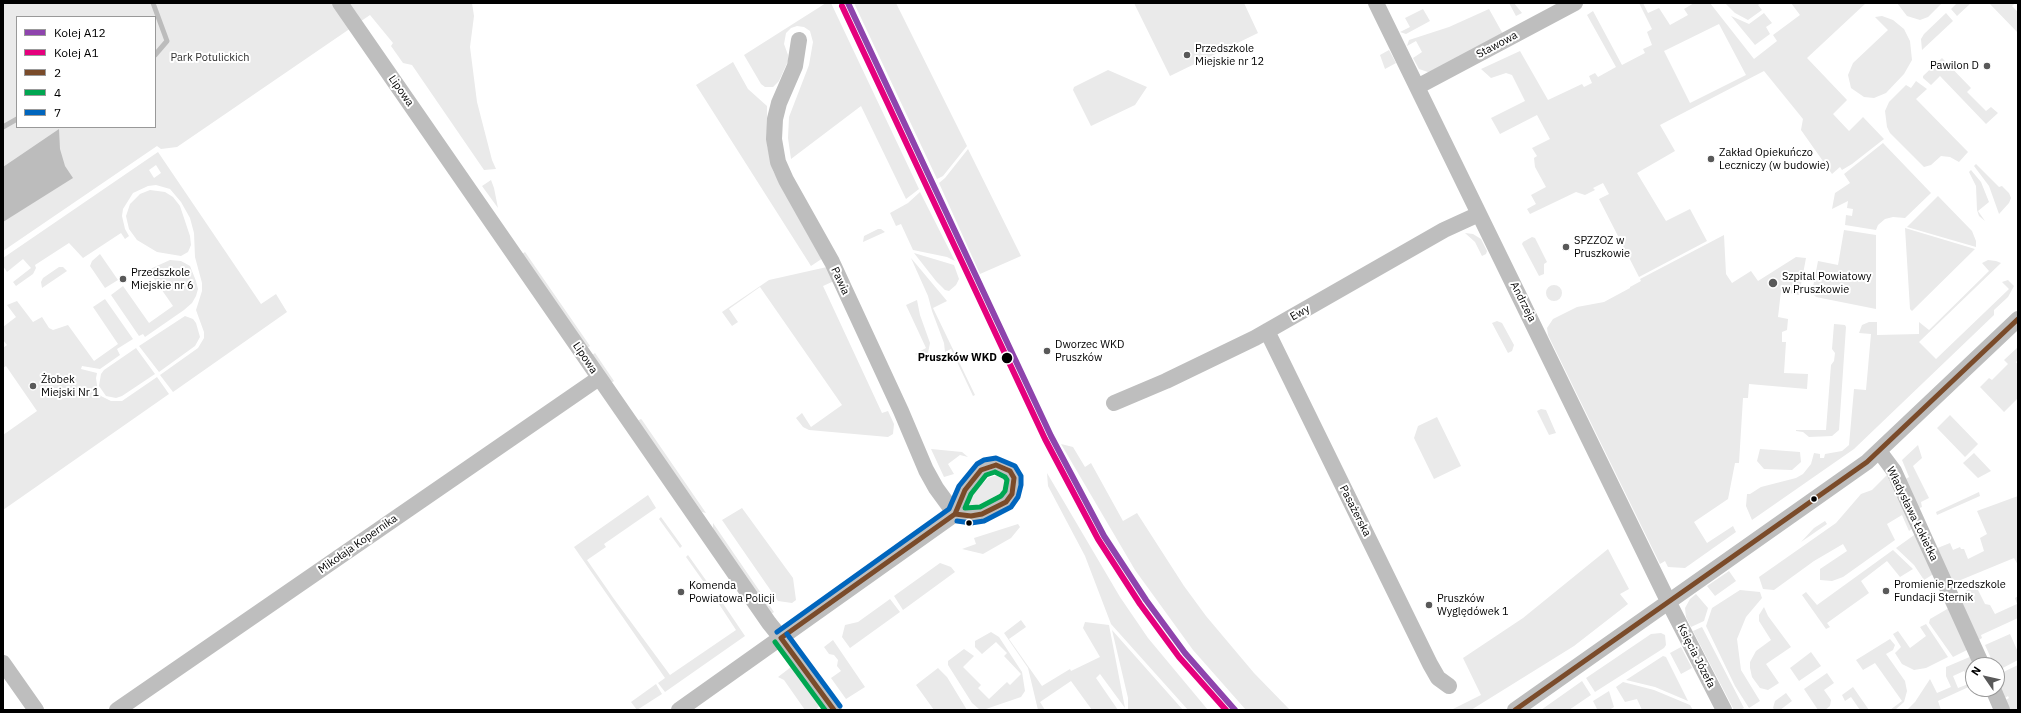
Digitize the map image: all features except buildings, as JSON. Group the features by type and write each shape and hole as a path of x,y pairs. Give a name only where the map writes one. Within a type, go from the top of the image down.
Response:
{"street":[{"name":"Lipowa","path":"340,3 599,378 781,638 834,710"},
{"name":"Andrzeja","path":"1376,3 1668,602"},
{"name":"Stawowa","path":"1417,87 1575,3"},
{"name":"Pawia","path":"781,638 955,514 936,488 926,470 901,410 829,258 786,180 778,162 774,139 775,119 779,103 794,66 799,40"},
{"name":"Ewy","path":"1114,403 1166,381 1267,332 1444,230 1480,214"},
{"path":"1515,710 1854,471 1879,451 2018,319"},
{"name":"Pasażerska","path":"1267,332 1430,664 1438,678 1449,686"},
{"name":"Mikołaja Kopernika","path":"117,710 599,378"},
{"name":"Władysława Łokietka","path":"1879,451 1894,471 1978,657"},
{"name":"Księcia Józefa","path":"1668,602 1724,710"},
{"path":"679,710 781,638"},
{"path":"3,663 36,710"},
{"path":"1996,697 2002,710"}],"green space":[{"name":"Park Potulickich","path":"3,3 472,3 474,16 470,47 477,102 492,160 496,169 484,170 412,65 403,63 391,46 393,43 370,15 177,147 161,149 157,146 3,251"},
{"path":"826,3 831,3 919,189 906,199 861,106 791,159 788,138 789,117 809,65 813,42 810,31 804,27 797,26 791,28 786,33 784,44 788,55 788,61 779,81 773,87 765,87 761,84 744,55"},
{"path":"854,3 896,3 967,146 943,176 937,179"},
{"name":"Przedszkole Miejskie nr 12","path":"1134,3 1244,3 1258,33 1170,76"},
{"path":"1509,3 1514,3 1522,13 1516,16"},
{"path":"1639,3 1643,3 1648,13 1659,8 1670,25 1688,15 1684,9 1694,3 1710,3 1754,59 1777,41 1773,35 1800,15 1791,3 1866,3 1807,58 1847,100 1833,114 1849,131 1863,117 1884,139 1852,164 1842,170 1840,167 1832,174 1801,130 1803,119 1764,71 1660,125 1675,151 1637,173 1666,221 1690,209 1707,241 1639,277 1599,199 1609,194 1603,183 1593,188 1595,190 1585,195 1576,192 1530,214 1527,209 1536,204 1531,195 1546,187 1535,167 1534,158 1537,156 1532,148 1550,139 1537,115 1500,134 1491,118 1525,101 1512,75 1506,73 1491,78 1481,69 1520,51 1548,100 1582,84 1584,87 1592,83 1589,76 1595,73 1598,77 1616,67 1587,15 1593,11 1622,65 1645,53 1643,49 1652,45 1647,32 1652,29","holes":["1719,24 1746,75 1690,103 1664,51"]},
{"path":"1725,3 1761,3 1758,5 1762,10 1748,20 1735,13"},
{"path":"1897,3 1942,3 1928,17 1920,20 1907,16"},
{"path":"1957,3 1971,3 1957,16 1951,9"},
{"path":"1989,3 2015,3 2012,6 2018,12 2018,33"},
{"path":"1423,9 1430,21 1406,34 1400,32 1410,27 1405,18"},
{"path":"1489,9 1503,34 1433,71 1428,72 1419,69 1413,58 1422,52 1416,41 1407,46 1409,40 1449,27"},
{"path":"1764,13 1772,23 1766,27 1770,34 1755,45 1731,16 1749,24"},
{"path":"1946,13 1953,21 1922,50 1921,39 1924,34"},
{"path":"1882,16 1893,20 1904,29 1910,41 1912,60 1904,74 1886,93 1874,98 1864,97 1851,88 1848,75 1853,63 1888,30 1875,17"},
{"path":"1389,50 1396,63 1385,69 1380,55"},
{"path":"1942,58 1971,88 1967,92 1986,111 1991,107 1998,113 1986,124 1940,76 1931,85 1923,78 1923,76"},
{"path":"733,62 748,89 767,106 767,145 773,171 823,258 811,266 696,85"},
{"path":"1108,70 1147,87 1135,105 1091,126 1073,90 1074,87"},
{"path":"1916,81 1927,89 1916,99 1968,152 1959,162 1950,157 1941,156 1931,165 1924,167 1890,133 1887,127 1885,111 1889,102 1906,85 1911,88"},
{"path":"1883,143 1931,193 1905,218 1893,217 1885,219 1878,225 1876,230 1845,225 1846,215 1852,216 1853,209 1847,208 1848,201 1832,209 1835,193 1850,183 1844,174"},
{"path":"968,149 1021,256 980,274 939,183 945,178"},
{"path":"158,152 261,304 276,294 287,312 173,392 160,375 198,348 204,338 204,332 196,310 202,291 202,283 195,257 194,233 190,218 181,202 170,189 156,185 148,186 133,193 123,209 122,216 125,229 129,236 125,239 121,233 83,258 69,243 35,265 36,268 33,274 16,286 13,282 31,268 23,259 7,272 3,266 3,258","holes":["156,165 161,173 154,178 149,170"]},
{"path":"1976,164 1999,187 2002,186 2009,193 2011,198 2009,203 1999,214 1989,186 1974,166"},
{"path":"1971,170 1981,182 1989,202 1978,211 1985,221 1979,216 1977,210 1976,186 1969,172"},
{"path":"491,180 494,188 498,208 482,186"},
{"path":"150,190 165,192 173,197 180,206 190,236 191,245 188,252 181,256 157,252 137,240 129,229 126,216 130,204 140,194"},
{"path":"920,192 955,261 947,257 913,250 901,224 896,226 890,213 908,203"},
{"path":"1938,196 1972,231 1976,241 1976,247 1907,227"},
{"path":"1905,228 1975,249 1912,311 1910,309"},
{"path":"878,229 885,232 863,242 864,236"},
{"path":"1844,230 1876,235 1876,309 1816,297 1812,292 1818,261 1838,265"},
{"path":"1465,233 1473,234 1481,239 1487,251 1486,254 1482,256 1475,242"},
{"path":"1724,235 1726,274 1732,283 1751,271 1758,281 1796,257 1806,258 1799,295 1781,291 1778,317 1788,319 1787,330 1782,332 1782,342 1786,342 1784,373 1808,374 1807,389 1749,384 1748,398 1743,398 1739,463 1735,463 1728,499 1694,522 1707,543 1733,526 1736,532 1685,568 1668,567 1665,561 1660,564 1548,335 1547,328 1553,319 1577,307 1604,302 1641,281 1640,279"},
{"path":"1532,237 1535,238 1547,262 1544,264 1544,274 1539,276 1522,244"},
{"path":"525,252 590,346 587,348 522,254"},
{"path":"914,253 954,265 959,279 956,285 949,291 945,290"},
{"path":"100,254 118,280 105,288 90,266 92,261"},
{"path":"911,258 947,301 933,308 975,395 973,396 951,349 945,352 944,343 928,296"},
{"path":"170,260 181,261 190,266 198,289 196,296 192,303 184,310 145,337 143,334 139,336 111,295 123,286 149,323 173,306 148,270"},
{"path":"1988,260 2001,263 1919,342 1936,359 2009,289 2002,282 2008,280 2014,286 2008,297 1994,310 1994,315 1854,449 1752,520 1746,506 1747,494 1750,494 1761,487 1796,478 1803,474 1811,464 1814,453 1820,454 1820,458 1824,458 1825,454 1842,451 1849,445 1854,389 1866,390 1871,334 1859,333 1862,325 1869,322 1877,322 1877,335 1919,334 1919,322 1929,330 1989,271 1982,263"},
{"path":"59,267 63,267 67,271 42,288 41,282 43,278"},
{"path":"827,267 834,281 823,286 882,413 888,411 894,424 893,434 888,437 809,430 803,427 796,418 802,413 811,427 842,405 760,287 729,309 738,322 732,326 722,312 769,280"},
{"path":"1551,285 1557,285 1562,290 1560,299 1557,301 1551,301 1546,296 1546,290"},
{"path":"105,299 133,339 117,349 120,355 100,369 82,366 81,369 97,373 96,378 98,392 101,396 111,401 122,401 157,377 169,394 3,510 3,435 37,411 6,366 3,368 3,348 7,345 3,340 3,327 16,317 7,305 17,301 33,322 42,317 49,328 53,330 68,325 94,361 118,344 93,307"},
{"path":"917,300 920,315 930,343 928,353 921,357 915,354 926,348 906,305"},
{"path":"185,316 193,319 196,323 200,337 195,346 159,372 139,346"},
{"path":"1497,321 1502,323 1514,345 1512,351 1508,353 1492,323"},
{"path":"1834,324 1845,325 1846,327 1839,430 1832,436 1809,437 1803,432 1796,430 1826,430 1831,365 1834,361 1835,353 1832,349"},
{"path":"2018,347 2018,360 2016,362 2018,365 2018,398 2004,412 1980,387 1989,378 1992,380 2008,364 2004,360"},
{"path":"136,348 155,374 122,396 116,398 106,396 99,386 101,374 104,370"},
{"path":"595,353 614,381 611,383 592,355"},
{"path":"1541,409 1546,410 1556,433 1549,435 1537,411"},
{"path":"1950,415 1978,444 1965,457 1937,428"},
{"path":"1437,417 1461,466 1434,479 1414,438 1418,426"},
{"path":"641,419 706,513 702,512 637,421"},
{"path":"1061,444 1073,447 1085,467 1091,463 1123,521 1137,513 1184,586 1206,616 1254,673 1290,710 1246,710 1193,650 1135,570"},
{"path":"1918,445 1922,458 1913,466 1929,498 1921,502 1922,507 1917,509 1904,480 1909,477 1902,460"},
{"path":"931,449 962,452 968,457 960,455 948,464 954,474 944,477"},
{"path":"1760,449 1800,452 1801,462 1792,470 1764,469 1757,461"},
{"path":"1974,453 1991,471 1978,478 1963,463"},
{"path":"1047,473 1120,597 1148,638 1208,710 1188,710 1111,624 1085,556 1048,486"},
{"path":"1889,473 1914,527 1909,531 1902,515 1887,524 1895,540 1843,577 1832,581 1820,580 1820,569 1847,551 1843,544 1814,561 1774,590 1763,589 1759,577 1836,523 1861,494 1872,490"},
{"path":"1000,475 1005,480 1006,484 1003,492 974,507 971,506 967,502 968,499 988,478"},
{"path":"1979,492 1980,496 1937,515 1936,512"},
{"path":"648,495 656,508 604,544 606,547 587,560 670,675 736,630 719,604 722,602 745,636 665,692 658,683 665,678 574,547"},
{"path":"2018,496 2018,565 2014,558 1951,584 1935,549 1950,543 1953,550 1960,547 1961,549 1964,549 1968,559 1984,551 1980,538 1987,534 1977,511"},
{"path":"742,508 793,578 796,600 792,603 778,601 722,520"},
{"path":"661,517 682,546 680,548 659,519"},
{"path":"1825,521 1827,524 1801,542 1814,528"},
{"path":"713,523 774,612 771,614 713,529"},
{"path":"1018,524 1020,527 1011,538 983,554 962,549 976,544 974,538"},
{"path":"1917,533 1935,573 1924,580 1914,565 1896,548"},
{"path":"1608,549 1629,589 1620,594 1628,604 1574,646 1471,710 1451,710 1481,695 1463,658 1523,618"},
{"path":"1893,550 1913,569 1900,577 1887,561 1861,581 1869,593 1827,623 1830,627 1826,629 1802,595 1806,592 1817,605"},
{"path":"688,555 710,586 708,588 686,557"},
{"path":"940,563 951,567 955,572 903,610 894,596"},
{"path":"1729,571 1736,581 1715,596 1707,586"},
{"path":"1975,584 1985,604 1990,605 1995,614 2017,604 2015,598 2018,596 2018,618 1981,635 1982,638 1977,641 1957,598"},
{"path":"1740,590 1760,592 1762,598 1746,617 1737,639 1741,670 1760,701 1749,708 1735,686 1706,626 1712,608"},
{"path":"1696,594 1708,608 1704,621 1691,627 1686,617 1685,608 1690,599"},
{"path":"890,599 900,612 850,648 842,637 845,625 858,622"},
{"path":"1764,607 1768,616 1791,647 1766,664 1779,683 1768,690 1760,688 1752,677 1750,668 1750,662 1756,651 1771,640 1759,621 1759,615"},
{"path":"1949,608 1969,649 1953,657 1929,623 1930,619"},
{"path":"1021,620 1026,627 1009,639 1042,686 1070,669 1071,671 1100,657 1083,628 1085,622 1109,625 1125,708 1100,674 1096,678 1118,710 1092,710 1071,681 1040,702 1045,710 1038,710 1028,668 1004,633"},
{"path":"1926,624 1948,657 1926,668 1914,670 1902,664 1895,653 1901,647 1893,634 1898,631 1910,648 1926,636 1920,627"},
{"path":"1702,627 1744,708 1740,710 1734,710 1693,631"},
{"path":"1112,630 1183,710 1128,710 1128,698"},
{"path":"991,632 999,637 1022,672 1025,691 1021,697 983,710 979,709 972,703 948,665 948,661 964,649 974,656 963,667 981,685 978,688 989,699 1007,682 1010,685 1021,674 1004,656 1007,653 996,642 982,654 975,647 975,641"},
{"path":"1661,633 1665,635 1666,645 1664,648 1595,692 1586,678 1651,634"},
{"path":"2010,634 2018,652 2018,660 2005,667 2005,657 1990,657 1985,645"},
{"path":"1890,639 1895,645 1893,650 1886,654 1905,681 1907,691 1904,702 1895,710 1890,710 1902,701 1875,663 1863,670 1856,660"},
{"path":"833,640 865,687 846,699 831,678 841,671 837,666 838,660 834,655 829,654 824,647"},
{"path":"1681,647 1692,668 1681,674 1670,653"},
{"path":"1811,652 1821,666 1799,681 1790,668"},
{"path":"1663,656 1666,657 1688,701 1655,687 1626,680"},
{"path":"1965,659 1965,672 1964,671 1953,676 1958,688 1965,685 1965,689 1938,701 1941,710 1907,710 1915,702 1930,679 1937,693 1951,687 1946,676 1946,667"},
{"path":"2018,665 2018,710 2008,710 2004,701 2009,698 2008,696 2003,699 2002,697 2005,697 2005,671"},
{"path":"791,667 819,706 816,710 805,710 784,680 778,677"},
{"path":"938,668 947,677 967,710 934,710 916,685"},
{"path":"1827,673 1834,683 1824,690 1831,700 1830,706 1825,710 1818,710 1804,689"},
{"path":"1582,681 1591,695 1569,710 1541,710"},
{"path":"1623,682 1654,690 1690,705 1693,710 1642,710 1637,699 1625,702 1616,687"},
{"path":"656,684 662,694 637,710 631,702"},
{"path":"1853,687 1869,710 1860,710 1851,697 1845,701 1842,695"},
{"path":"1609,691 1614,707 1609,710 1597,709 1593,701"},
{"path":"1786,693 1792,701 1780,710 1775,710 1773,708 1775,701"}],"shaded area":[{"path":"59,129 60,149 65,166 73,178 3,222 3,167"}],"waterway":[{"path":"153,3 167,41 156,54"},
{"path":"3,127 16,120"}],"rail line":[{"name":"A12","path":"848,3 1051,436 1104,536 1146,600 1185,653 1235,710"},
{"name":"A1","path":"842,6 1045,439 1098,539 1140,604 1179,657 1226,710"}],"transit line":[{"name":"2","path":"1515,710 1867,462 2018,319"},
{"name":"7","path":"777,632 949,509 959,486 977,464 984,460 996,458 1015,466 1021,476 1021,485 1018,497 1011,507 984,521 971,523 957,521"},
{"name":"2","path":"996,465 1010,471 1014,478 1012,494 1006,502 982,514 971,516 955,514 965,490 981,470 996,465"},
{"name":"4","path":"995,472 1005,477 1007,480 1005,491 1001,496 980,507 965,508 971,494 986,475 995,472"},
{"name":"2","path":"781,638 955,514"},
{"name":"7","path":"787,634 840,706"},
{"name":"2","path":"781,638 834,710"},
{"name":"4","path":"775,642 825,710"}],"place":[{"name":"Przedszkole Miejskie nr 12","path":"1187,55"},
{"name":"Pawilon D","path":"1987,66"},
{"name":"Zakład Opiekuńczo Leczniczy (w budowie)","path":"1711,159"},
{"name":"SPZZOZ w Pruszkowie","path":"1566,247"},
{"name":"Przedszkole Miejskie nr 6","path":"123,279"},
{"name":"Szpital Powiatowy w Pruszkowie","path":"1773,283"},
{"name":"Dworzec WKD Pruszków","path":"1047,351"},
{"name":"Pruszków WKD","path":"1007,358"},
{"name":"Żłobek Miejski Nr 1","path":"33,386"},
{"name":"Promienie Przedszkole Fundacji Sternik","path":"1886,591"},
{"name":"Komenda Powiatowa Policji","path":"681,592"},
{"name":"Pruszków Wyględówek 1","path":"1429,605"}]}
